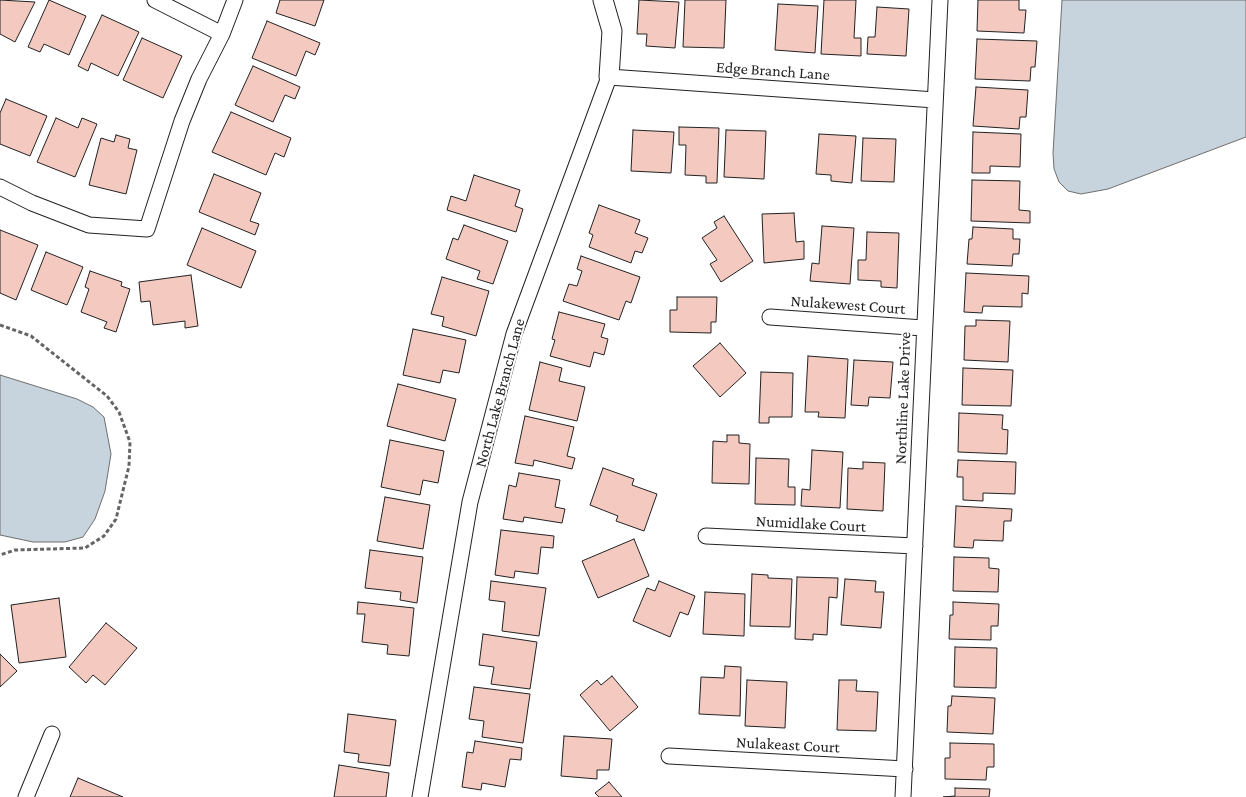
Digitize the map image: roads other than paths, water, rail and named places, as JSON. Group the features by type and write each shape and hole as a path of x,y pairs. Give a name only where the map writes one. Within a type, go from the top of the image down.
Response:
{"street":[{"path":"155,0 222,34"},
{"path":"0,187 32,203 89,225 147,229 182,121 199,79 222,34 235,0"},
{"name":"North Lake Branch Lane","path":"420,797 470,502 514,334 609,77 612,31 603,0"},
{"name":"Northline Lake Drive","path":"903,797 923,328 940,0"},
{"name":"Edge Branch Lane","path":"609,77 935,100"},
{"name":"Nulakewest Court","path":"770,317 923,328"},
{"name":"Numidlake Court","path":"706,536 915,546"},
{"path":"26,797 52,734"},
{"name":"Nulakeast Court","path":"669,756 905,769"}]}
